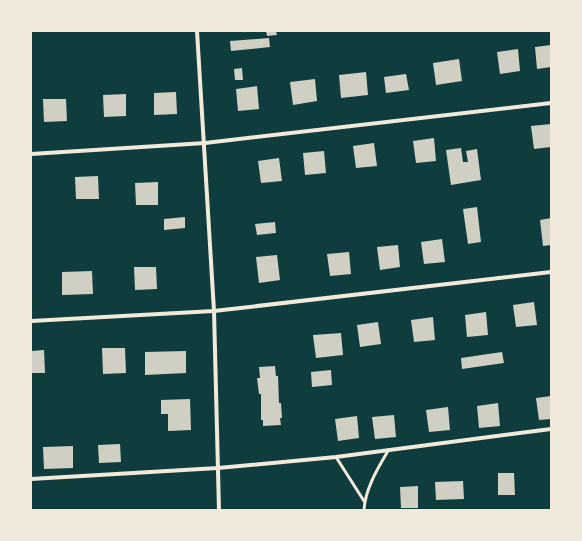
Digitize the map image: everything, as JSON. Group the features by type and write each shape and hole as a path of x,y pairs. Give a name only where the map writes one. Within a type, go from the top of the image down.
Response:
{"street":[{"path":"197,31 214,311 219,510"},
{"path":"31,154 204,143 551,103"},
{"path":"31,321 214,311 551,272"},
{"path":"31,479 218,468 336,457 551,429"}],"lane":[{"path":"364,510 364,501 377,470 388,451"},
{"path":"336,457 364,501"}],"building":[{"path":"266,31 276,31 277,35 267,36"},
{"path":"269,38 270,47 231,51 230,41"},
{"path":"551,45 551,67 537,69 535,47"},
{"path":"518,49 520,71 500,74 497,52"},
{"path":"459,59 462,81 436,85 433,63"},
{"path":"242,68 243,80 235,80 234,69"},
{"path":"366,72 368,95 341,98 339,75"},
{"path":"406,74 409,90 386,93 384,77"},
{"path":"315,79 317,101 293,105 290,82"},
{"path":"257,86 259,109 238,111 236,89"},
{"path":"176,92 177,114 154,115 154,93"},
{"path":"126,94 126,116 104,117 103,95"},
{"path":"43,99 66,99 67,121 44,122"},
{"path":"551,124 551,147 534,149 531,126"},
{"path":"434,138 436,161 416,163 413,141"},
{"path":"374,143 377,166 356,168 353,146"},
{"path":"461,148 463,162 468,162 466,151 477,149 481,180 451,185 446,150"},
{"path":"324,151 326,173 305,175 303,153"},
{"path":"279,158 282,181 261,183 258,161"},
{"path":"98,176 99,199 76,199 75,177"},
{"path":"158,182 158,205 136,205 135,183"},
{"path":"477,207 481,242 468,244 463,209"},
{"path":"185,217 185,228 164,230 164,219"},
{"path":"551,218 551,245 543,246 540,220"},
{"path":"275,222 276,233 257,235 255,224"},
{"path":"442,239 445,262 424,264 421,242"},
{"path":"398,245 400,267 380,270 377,247"},
{"path":"349,252 351,274 330,276 327,254"},
{"path":"277,255 280,280 259,283 256,257"},
{"path":"134,267 156,267 157,289 135,290"},
{"path":"92,271 93,294 62,295 62,272"},
{"path":"534,302 537,325 516,327 513,305"},
{"path":"486,312 488,335 467,337 465,315"},
{"path":"433,317 435,340 414,342 411,320"},
{"path":"378,322 381,344 360,347 357,325"},
{"path":"341,333 343,355 316,358 313,335"},
{"path":"102,348 125,348 126,373 103,374"},
{"path":"44,350 45,373 31,373 31,351"},
{"path":"186,351 186,373 145,375 145,352"},
{"path":"502,352 504,363 462,369 461,358"},
{"path":"275,366 276,376 278,376 279,403 281,403 281,425 263,426 263,420 261,420 261,394 259,394 257,378 260,378 259,367"},
{"path":"331,370 332,385 312,387 311,372"},
{"path":"551,396 551,419 539,420 536,398"},
{"path":"190,399 191,430 168,431 168,414 161,414 161,400"},
{"path":"498,403 500,426 479,428 477,406"},
{"path":"448,407 450,430 429,432 426,410"},
{"path":"394,415 396,437 375,439 372,417"},
{"path":"357,416 359,438 338,441 335,419"},
{"path":"120,444 121,462 99,463 98,445"},
{"path":"73,446 73,468 44,469 43,447"},
{"path":"498,473 514,473 515,495 498,495"},
{"path":"463,481 464,499 436,500 435,482"},
{"path":"418,486 418,508 401,508 400,487"}]}
